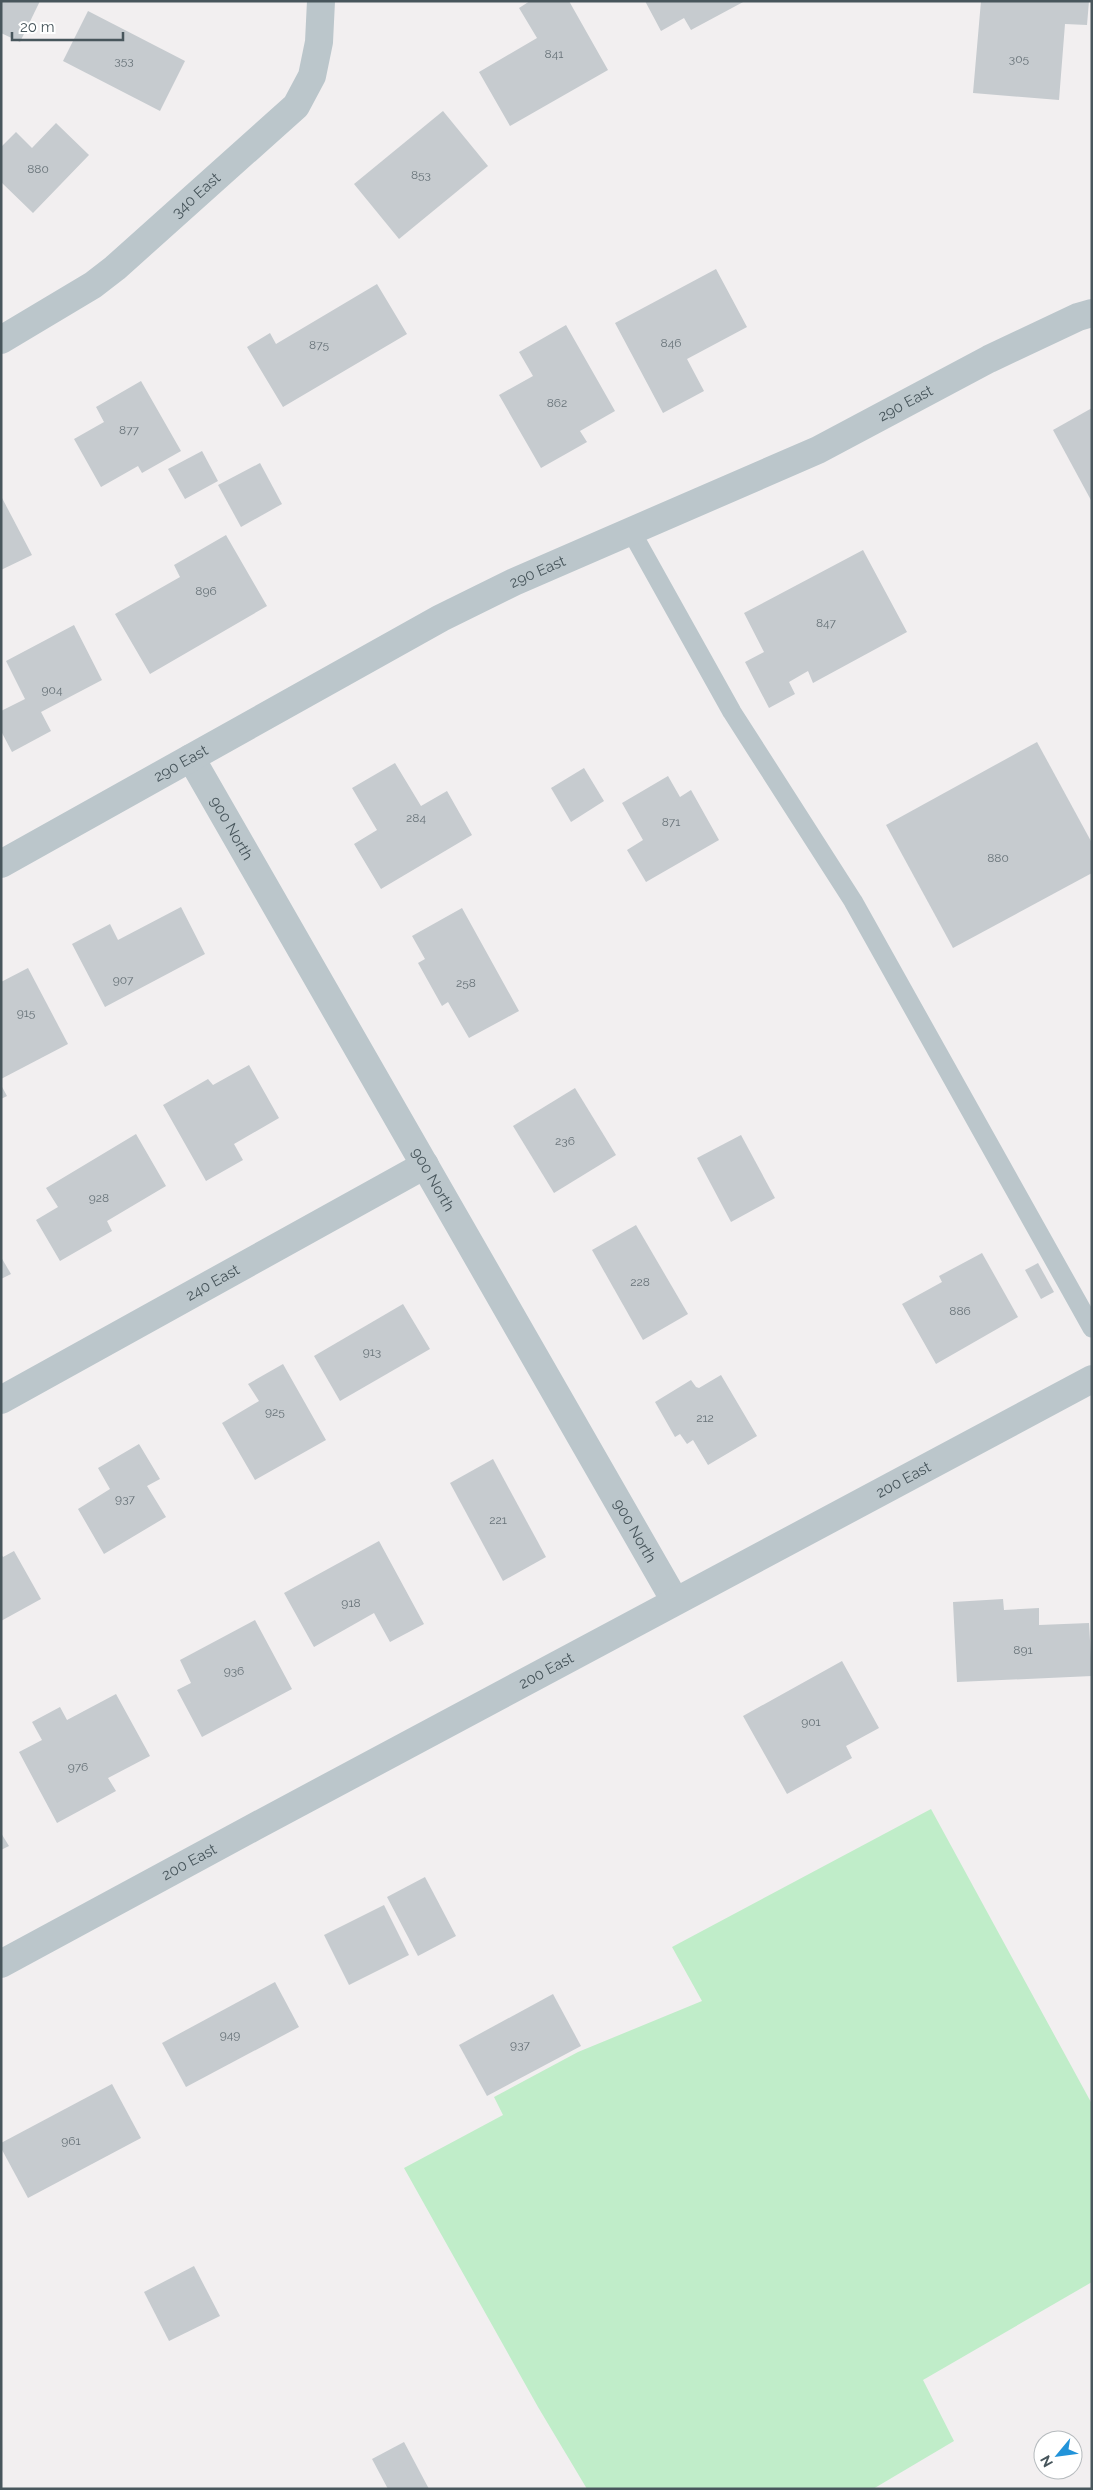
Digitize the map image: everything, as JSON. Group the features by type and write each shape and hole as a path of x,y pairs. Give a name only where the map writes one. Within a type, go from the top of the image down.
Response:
{"street":[{"name":"340 East","path":"1,340 93,285 116,268 296,106 312,76 319,42 321,1"},
{"name":"290 East","path":"1,864 441,618 514,582 818,450 990,359 1078,317 1092,313"},
{"name":"900 North","path":"191,758 675,1601"},
{"name":"240 East","path":"1,1400 424,1165"},
{"name":"200 East","path":"1,1964 1092,1379"}],"lane":[{"path":"631,532 732,712 853,902 1092,1328"}],"green space":[{"path":"931,1809 1092,2104 1092,2282 923,2380 954,2441 873,2489 587,2489 538,2407 404,2168 503,2115 494,2097 578,2052 702,2001 672,1947"}],"building":[{"path":"1,1 40,1 20,42 1,33"},
{"path":"530,1 569,1 608,70 510,126 479,72 537,38 519,8"},
{"path":"645,1 745,1 691,30 684,18 661,31"},
{"path":"981,1 1089,1 1087,25 1065,24 1059,100 973,93"},
{"path":"88,11 185,61 160,111 63,61"},
{"path":"443,111 488,166 399,239 354,184"},
{"path":"56,123 89,155 33,213 1,182 1,147 16,132 32,148"},
{"path":"716,269 747,327 687,359 704,391 663,413 615,323"},
{"path":"377,284 407,334 283,407 247,347 270,333 276,344"},
{"path":"566,325 615,411 580,431 587,442 541,468 499,395 533,376 519,352"},
{"path":"141,381 181,451 142,473 138,466 101,487 74,439 104,422 96,407"},
{"path":"1092,408 1092,502 1053,430"},
{"path":"202,451 218,481 185,499 168,469"},
{"path":"260,463 282,504 241,527 218,485"},
{"path":"1,496 32,555 1,570"},
{"path":"226,535 267,606 150,674 115,614 180,577 174,565"},
{"path":"863,550 907,632 813,683 808,671 789,682 795,694 769,708 745,662 764,652 744,613"},
{"path":"74,625 102,680 41,712 51,731 12,752 1,731 1,711 25,699 6,661"},
{"path":"1037,742 1092,843 1092,873 953,948 886,825"},
{"path":"395,763 421,806 447,791 472,835 381,889 354,844 377,830 352,788"},
{"path":"584,768 604,801 571,822 551,788"},
{"path":"668,776 680,797 691,790 719,840 646,882 627,850 643,840 622,803"},
{"path":"181,907 205,954 105,1007 72,944 110,924 118,940"},
{"path":"462,908 519,1011 469,1038 448,1002 442,1006 418,963 425,959 412,936"},
{"path":"28,968 68,1044 1,1079 1,982"},
{"path":"249,1065 279,1118 234,1144 243,1160 206,1181 163,1105 208,1079 213,1085"},
{"path":"1,1085 7,1096 1,1099"},
{"path":"575,1088 616,1155 554,1193 513,1126"},
{"path":"136,1134 166,1186 107,1221 112,1231 60,1261 36,1220 58,1207 46,1188"},
{"path":"741,1135 775,1198 731,1222 697,1158"},
{"path":"636,1225 688,1314 643,1340 592,1250"},
{"path":"982,1253 1018,1317 936,1364 902,1304 942,1282 939,1276"},
{"path":"1,1257 11,1274 1,1279"},
{"path":"1038,1263 1054,1292 1041,1299 1025,1270"},
{"path":"403,1304 430,1349 340,1401 314,1356"},
{"path":"283,1364 326,1440 255,1480 222,1423 259,1401 248,1384"},
{"path":"721,1375 757,1436 708,1465 693,1440 687,1444 680,1434 675,1437 655,1402 691,1380 699,1388"},
{"path":"139,1444 160,1479 147,1486 166,1517 104,1554 78,1509 110,1489 98,1468"},
{"path":"493,1459 546,1557 503,1581 450,1483"},
{"path":"379,1541 424,1624 390,1642 374,1613 314,1647 284,1593"},
{"path":"14,1551 41,1599 1,1621 1,1554 3,1557"},
{"path":"1003,1599 1004,1610 1039,1608 1039,1625 1089,1623 1092,1676 957,1682 953,1602"},
{"path":"255,1620 292,1689 202,1737 177,1690 191,1683 180,1660"},
{"path":"842,1661 879,1728 846,1746 852,1758 787,1794 743,1716"},
{"path":"116,1694 150,1756 108,1778 116,1791 57,1823 19,1752 42,1740 32,1722 60,1707 67,1720"},
{"path":"1,1833 9,1846 1,1850"},
{"path":"425,1877 456,1936 418,1956 387,1897"},
{"path":"384,1905 409,1955 349,1985 324,1935"},
{"path":"275,1982 299,2027 186,2087 162,2043"},
{"path":"553,1994 581,2046 487,2096 459,2045"},
{"path":"112,2084 141,2138 28,2198 1,2148 1,2143"},
{"path":"194,2266 220,2316 169,2341 144,2292"},
{"path":"404,2442 429,2489 388,2489 372,2459"}]}
